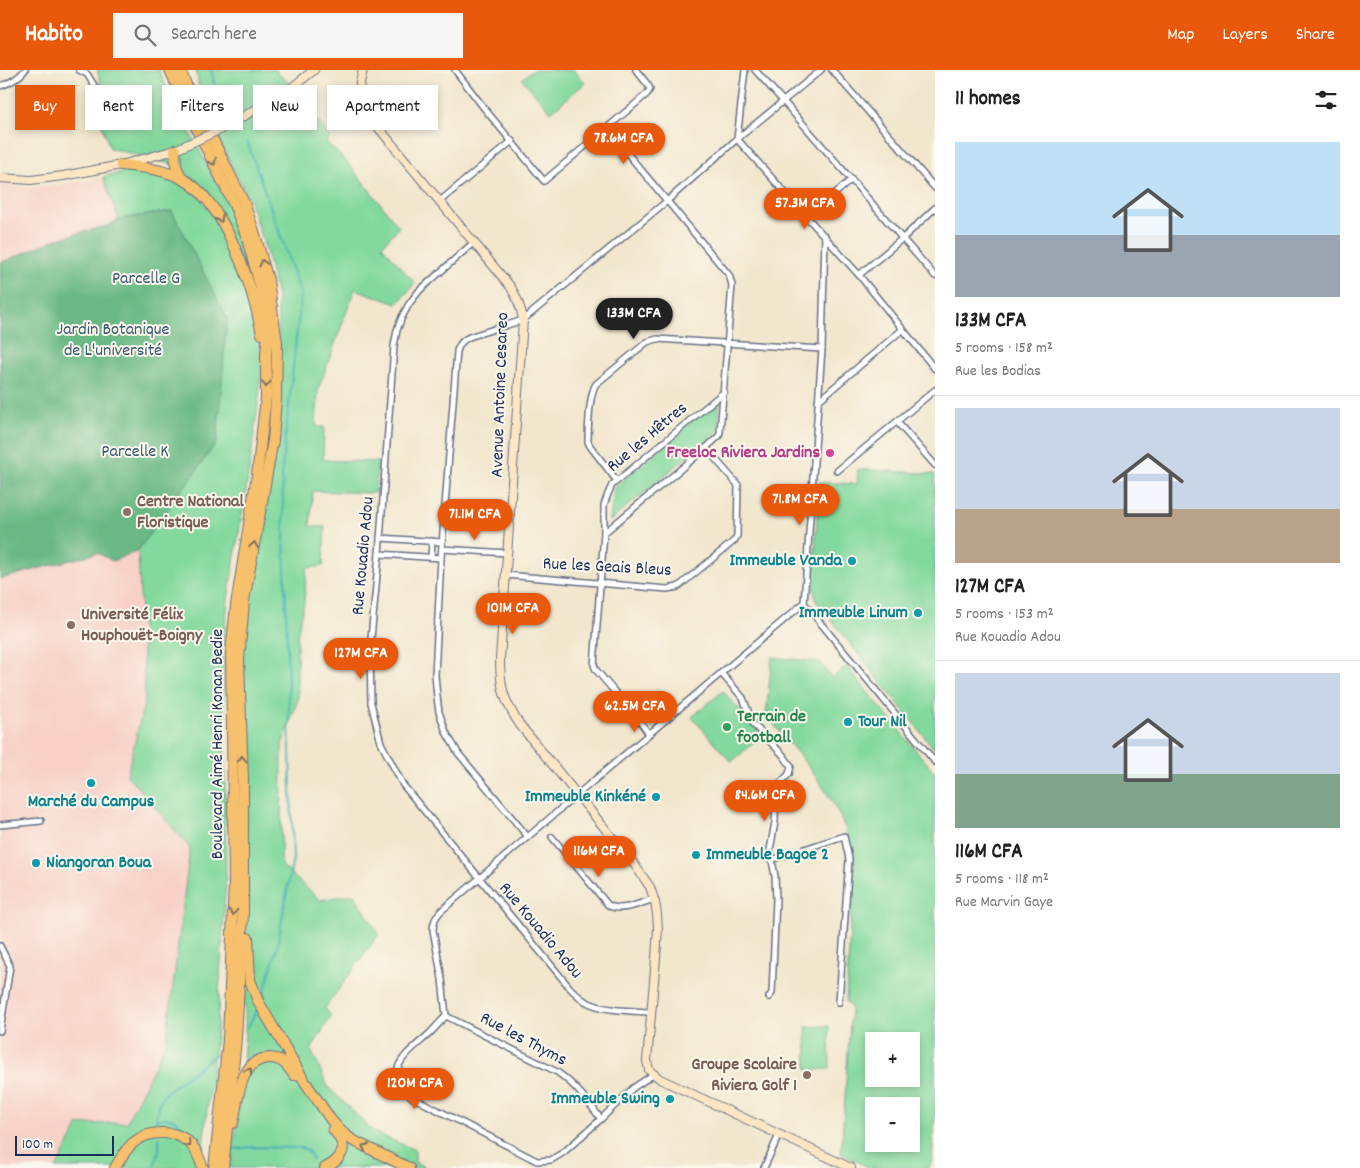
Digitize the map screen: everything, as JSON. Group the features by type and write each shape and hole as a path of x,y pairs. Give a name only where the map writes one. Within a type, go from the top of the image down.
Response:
{"highway":[{"name":"Boulevard Aimé Henri Konan Bedie","path":"170,70 235,207 246,235 260,285 268,334 266,398 257,475 236,605 231,653 234,882 232,1040 224,1168"},
{"name":"Boulevard Aimé Henri Konan Bedie","path":"180,70 186,85"},
{"path":"185,70 190,85"},
{"name":"Boulevard Aimé Henri Konan Bedie","path":"209,130 244,203 254,230 268,280 277,343 273,440 244,601 239,660 243,780 243,913 237,1021 226,1061 214,1168"},
{"path":"175,150 176,166 182,178 217,213 229,235 247,277 266,355"},
{"path":"121,165 156,169 182,178"},
{"path":"243,913 248,930 250,980 265,1014 306,1082 331,1120 341,1131 352,1140 409,1168"},
{"path":"224,1168 241,1084 246,1073 256,1061 269,1058 280,1060 288,1065 342,1142 342,1149 336,1161 325,1168"},
{"path":"115,1168 132,1143 146,1135 160,1134 174,1135 192,1145 199,1157 202,1168"}],"street":[{"path":"0,86 8,84 25,70"},
{"path":"79,70 87,74 93,85"},
{"path":"0,178 31,180 63,176 121,165 175,150 221,128 285,93 314,70"},
{"name":"Avenue Antoine Cesareo","path":"363,70 359,87 361,105 510,286 517,297 521,309 522,320 500,682 507,704 517,720 638,869 650,887 657,914 658,929 647,1062 648,1070 654,1074"},
{"path":"455,70 544,181 647,94 650,89 636,70"},
{"path":"745,70 737,139 859,274 935,369"},
{"path":"755,70 935,276"},
{"path":"528,837 458,753 446,732 439,712 435,675 442,542 457,351 464,339 522,320 667,201 737,139 821,70"},
{"path":"832,70 935,188"},
{"path":"604,533 719,436 732,285 729,275 607,129"},
{"path":"440,201 512,142"},
{"path":"807,217 851,180"},
{"path":"859,274 935,208"},
{"path":"825,236 822,349 804,603 935,762"},
{"name":"Rue Kouadio Adou","path":"473,243 419,291 408,304 397,330 394,346 370,649 371,703 381,744 402,785 570,988 585,1001 594,1005 626,1011 651,1012"},
{"path":"818,401 903,329"},
{"path":"617,481 588,442 593,388 647,342 652,340 728,343 822,349"},
{"path":"837,471 935,390"},
{"name":"Rue les Hêtres","path":"649,734 596,670 594,665 604,533 604,505 612,485 724,392"},
{"path":"898,422 935,465"},
{"name":"Rue les Geais Bleus","path":"506,575 667,589 678,587 734,541 737,536 738,485 706,448"},
{"path":"380,538 442,542"},
{"path":"431,557 432,541"},
{"path":"442,550 508,553"},
{"path":"379,554 441,558"},
{"path":"804,603 436,916 433,930 442,979 446,1016 404,1056 399,1064 398,1073 399,1083 412,1098 537,1161 551,1160 564,1152 634,1088 654,1074 660,1080 851,1168"},
{"path":"721,674 743,698 753,724 791,766 791,771 781,782 775,794 776,812 770,850 775,876 776,899 772,993 769,997"},
{"path":"0,825 41,821"},
{"path":"552,836 608,905 613,908 622,908 654,899"},
{"path":"771,860 844,836 849,859 839,1002"},
{"path":"0,946 10,966 0,1031"},
{"name":"Rue les Thyms","path":"446,1016 557,1072 569,1080 601,1119"},
{"path":"764,1168 779,1134"}],"shaded area":[{"name":"Université Félix Houphouët-Boigny","path":"103,177 119,219 172,211 138,551 145,700 127,775 190,848 166,1043 127,1122 79,1125 56,1168 0,1168 0,184 32,188"}],"green space":[{"path":"97,70 159,70 166,85 162,85 162,130 188,130 231,209 249,256 258,301 207,194 178,166 110,148 104,130 152,130 152,85 101,85"},
{"path":"196,70 277,70 277,73 291,85 253,85 253,130 317,130 317,119 330,138 326,142 347,162 399,227 382,246 415,283 397,304 355,289 318,390 316,427 324,427 323,460 378,462 375,493 313,491 310,526 325,527 323,566 307,568 304,603 297,636 298,699 282,745 281,865 320,900 354,894 379,934 325,1008 331,1016 311,1050 328,1087 374,1132 415,1150 415,1162 427,1168 230,1168 242,1085 245,1030 245,780 241,646 268,474 279,343 277,297 266,251 250,201 214,130 243,130 243,85 199,85"},
{"path":"533,70 574,70 585,83 551,112 522,79"},
{"path":"124,172 155,172 181,183 201,199 214,216 244,279 256,323 262,356 259,397 228,599 223,647 226,877 217,1030 200,1168 56,1168 79,1125 127,1122 166,1043 190,848 127,775 145,700 138,550 217,442 172,211 119,219 103,177"},
{"name":"Jardin Botanique de L'université","path":"172,211 227,318 217,442 138,550 113,561 97,553 0,579 0,263 54,240 109,225 119,219"},
{"path":"720,398 718,431 610,521 614,488"},
{"path":"858,469 935,474 935,750 816,601 813,584 819,482 857,484"},
{"path":"772,657 820,662 832,678 846,666 935,773 935,1117 932,1160 929,1168 871,1168 841,1154 851,1008 846,1001 854,859 849,838 841,819 807,764 766,715"},
{"name":"Terrain de football","path":"723,691 762,736 731,762 692,717"},
{"path":"829,1026 830,1069 807,1070 806,1027"}],"waterway":[{"path":"211,70 215,85"},
{"path":"247,141 301,294 282,468 293,858 277,948 262,999"},
{"path":"248,1027 258,1008"},
{"path":"159,1130 156,1120 158,1105 165,1093 215,1055"},
{"path":"156,1120 173,1119 205,1147"},
{"path":"153,1168 159,1152 159,1138"},
{"path":"235,1149 252,1147 302,1148 308,1151 312,1159"}],"place":[{"name":"Freeloc Riviera Jardins","path":"830,453"},
{"name":"Centre National Floristique","path":"127,512"},
{"name":"Immeuble Vanda","path":"852,561"},
{"name":"Immeuble Linum","path":"918,613"},
{"name":"Université Félix Houphouët-Boigny","path":"71,625"},
{"name":"Tour Nil","path":"848,722"},
{"name":"Terrain de football","path":"727,727"},
{"name":"Marché du Campus","path":"91,783"},
{"name":"Immeuble Kinkéné","path":"656,797"},
{"name":"Immeuble Bagoe 2","path":"696,855"},
{"name":"Niangoran Boua","path":"36,863"},
{"name":"Groupe Scolaire Riviera Golf 1","path":"807,1075"},
{"name":"Immeuble Swing","path":"670,1099"}],"park label":[{"name":"Parcelle G","path":"146,279"},
{"name":"Parcelle K","path":"135,452"}]}
